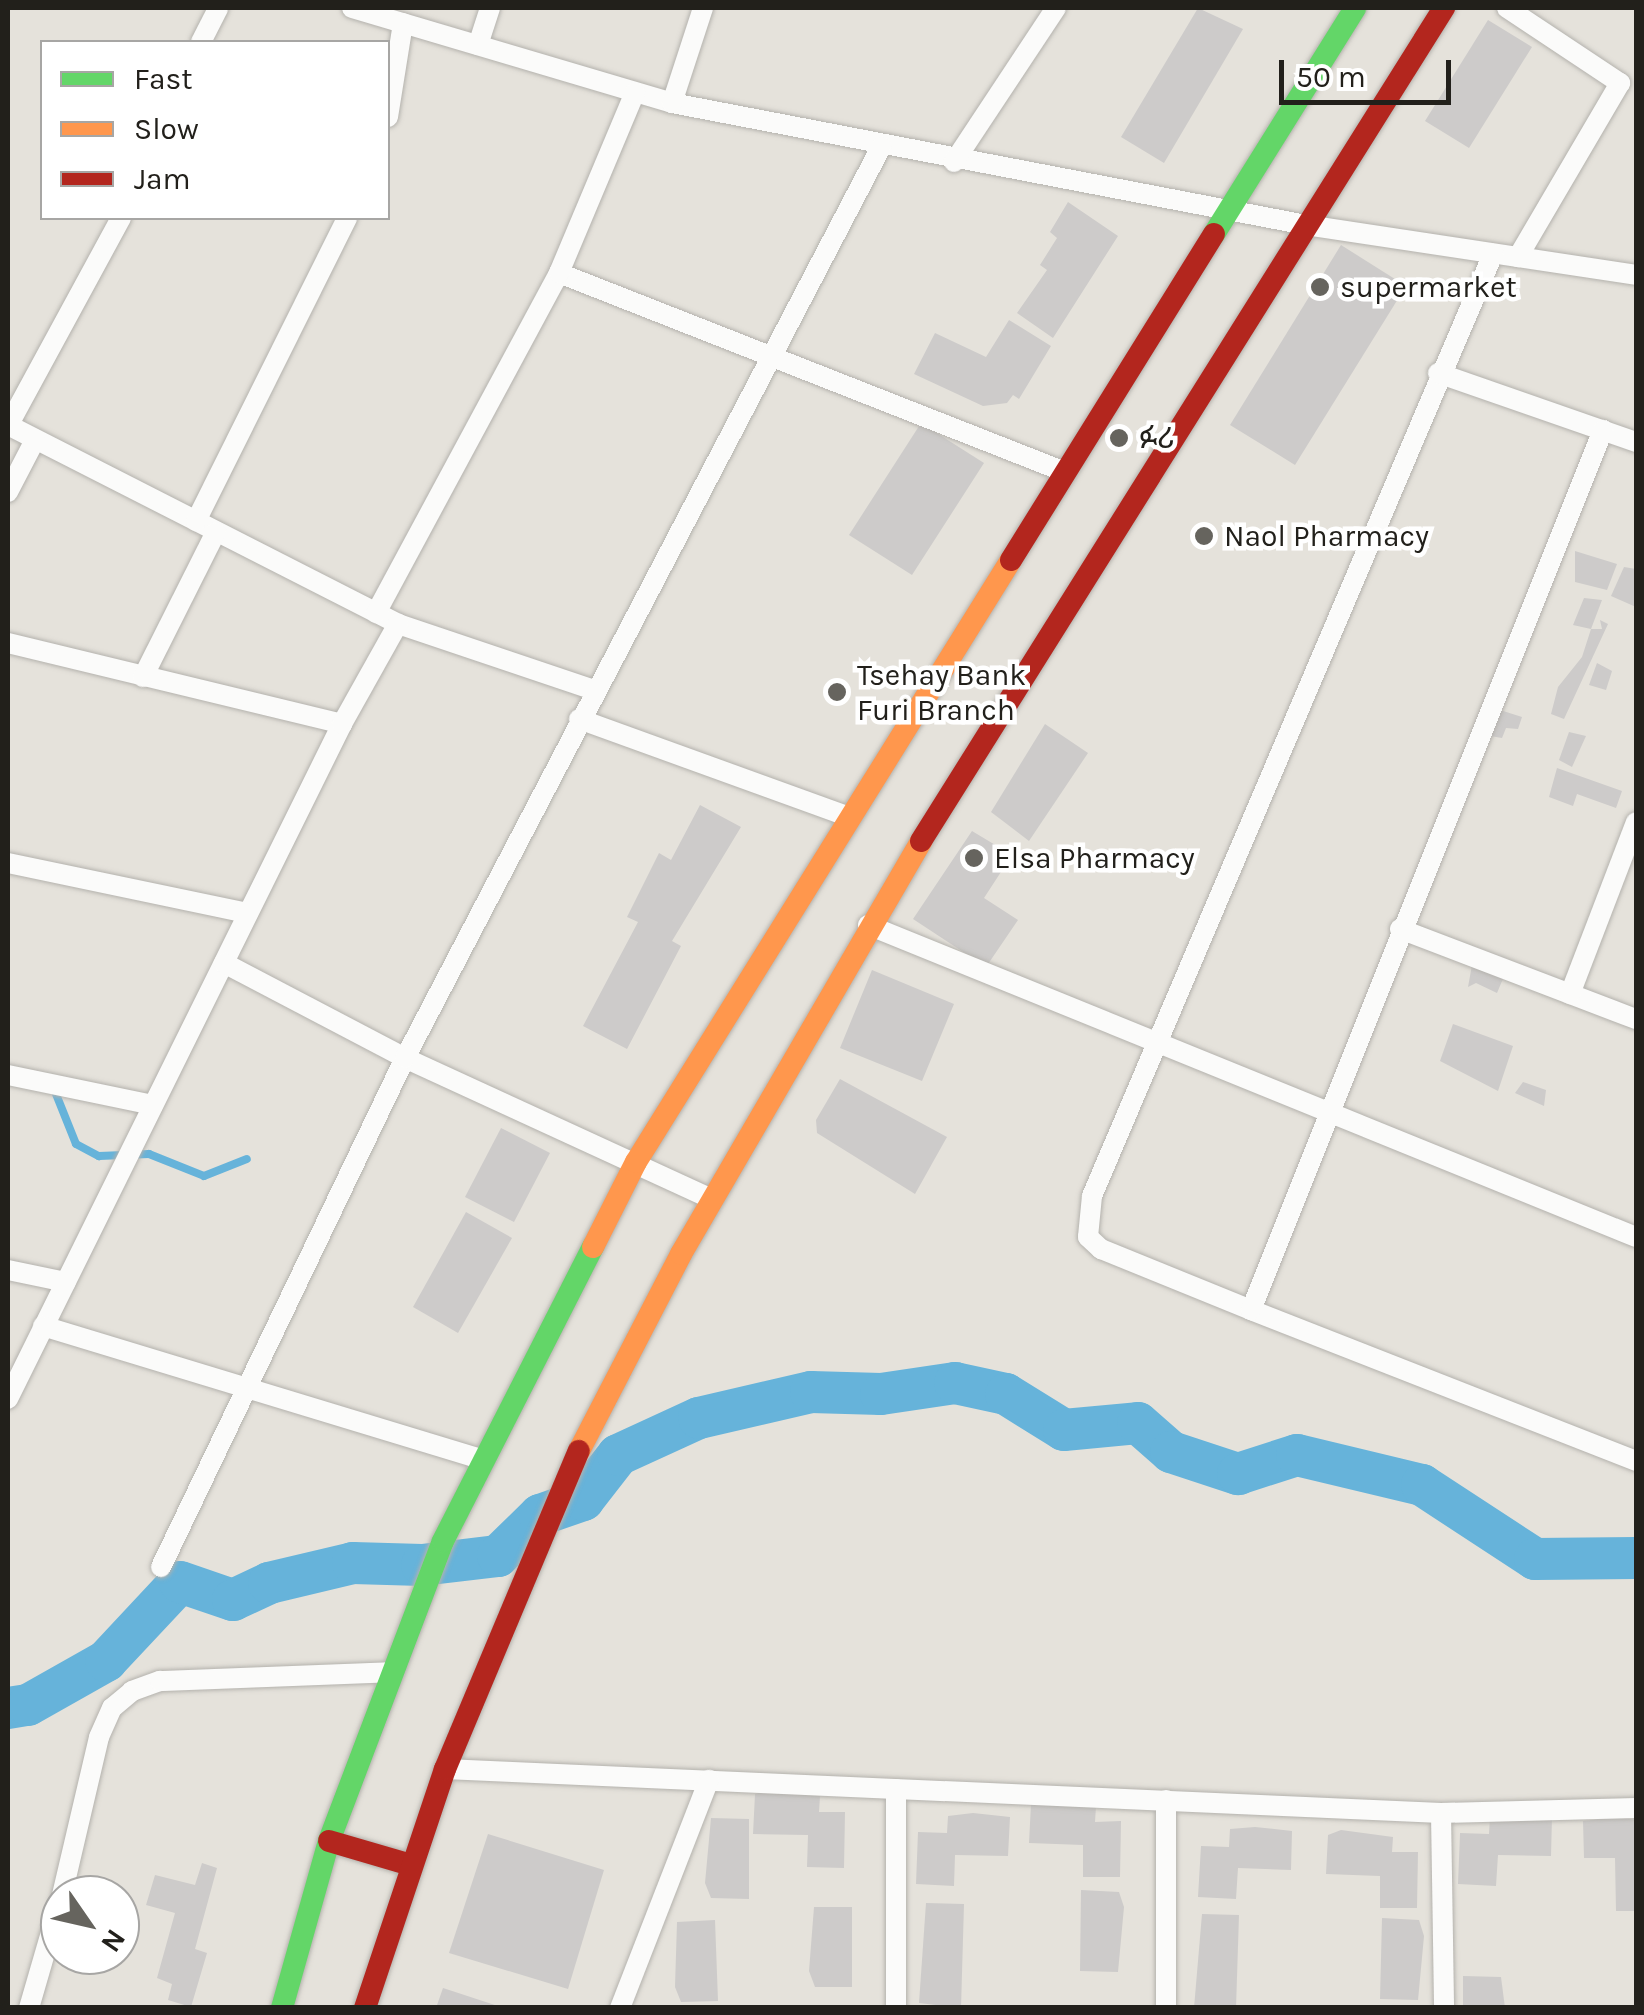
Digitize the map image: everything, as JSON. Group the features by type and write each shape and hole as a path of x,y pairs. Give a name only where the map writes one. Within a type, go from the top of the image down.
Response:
{"main road":[{"path":"282,2008 329,1841 482,1459 636,1162 1355,8"},
{"path":"366,2008 445,1770 551,1505 712,1199 868,925 1444,8"},
{"path":"329,1841 411,1866"}],"street":[{"path":"203,40 218,8"},
{"path":"352,8 672,103 954,162 1306,225 1636,274"},
{"path":"478,45 490,8"},
{"path":"672,103 703,8"},
{"path":"954,162 1056,8"},
{"path":"1506,8 1620,83 1518,257"},
{"path":"390,105 404,23"},
{"path":"376,613 559,272 635,92"},
{"path":"161,1567 405,1058 594,690 882,146"},
{"path":"121,220 8,426 398,624 594,690"},
{"path":"196,522 346,220"},
{"path":"1493,254 1438,372 1092,1196 1088,1237 1101,1249 1636,1461"},
{"path":"559,272 1066,472"},
{"path":"1438,372 1636,442"},
{"path":"1252,1310 1400,929 1602,430"},
{"path":"8,492 36,440"},
{"path":"143,677 216,532"},
{"path":"8,1399 342,724 398,624"},
{"path":"8,642 342,724"},
{"path":"580,719 849,817"},
{"path":"1570,994 1636,822"},
{"path":"8,863 248,913"},
{"path":"868,925 1155,1045 1636,1237"},
{"path":"1400,929 1636,1019"},
{"path":"224,962 405,1058 712,1199"},
{"path":"8,1075 153,1105"},
{"path":"8,1270 66,1282"},
{"path":"44,1326 245,1392 482,1459"},
{"path":"66,1875 99,1737 112,1708 132,1691 160,1680 394,1672"},
{"path":"445,1770 1441,1813 1636,1808"},
{"path":"620,2008 709,1780"},
{"path":"896,1789 896,2008"},
{"path":"1166,1800 1166,2008"},
{"path":"1441,1813 1444,2008"},
{"path":"29,2008 40,1970"}],"building":[{"path":"1198,8 1243,29 1164,163 1121,137"},
{"path":"1488,20 1532,47 1469,148 1425,121"},
{"path":"1068,202 1118,236 1053,338 1017,313 1047,270 1040,265 1057,238 1050,232"},
{"path":"1341,245 1406,286 1295,465 1230,425"},
{"path":"1009,320 1051,346 1019,399 1013,395 1007,403 983,406 914,374 935,333 986,357"},
{"path":"921,423 984,463 912,575 849,535"},
{"path":"1575,551 1617,564 1607,590 1575,582"},
{"path":"1624,567 1636,569 1636,607 1611,596"},
{"path":"1584,598 1602,600 1591,629 1573,625"},
{"path":"1600,620 1608,624 1564,719 1551,714 1558,687 1582,657 1591,629 1602,629"},
{"path":"1597,663 1612,671 1606,690 1589,685"},
{"path":"1500,710 1522,717 1518,729 1506,728 1502,738 1490,736"},
{"path":"1045,724 1088,753 1029,841 991,812"},
{"path":"1569,732 1586,736 1572,767 1559,760"},
{"path":"1557,768 1622,791 1616,808 1577,794 1573,806 1549,797"},
{"path":"700,805 741,827 672,941 681,946 627,1049 583,1026 638,922 627,917 659,853 671,860"},
{"path":"972,831 1012,855 984,898 1018,920 986,967 913,919"},
{"path":"1472,965 1505,974 1497,993 1476,983 1468,987"},
{"path":"872,970 954,1004 922,1081 840,1048"},
{"path":"1453,1024 1513,1046 1498,1091 1440,1061"},
{"path":"840,1079 947,1137 915,1194 817,1133 816,1120"},
{"path":"1523,1082 1546,1090 1544,1106 1515,1093"},
{"path":"501,1128 550,1153 514,1222 465,1197"},
{"path":"466,1212 512,1238 458,1333 413,1307"},
{"path":"768,1790 820,1796 819,1812 845,1812 844,1868 807,1867 808,1835 753,1834 755,1794"},
{"path":"1031,1804 1096,1806 1095,1822 1121,1821 1120,1877 1083,1877 1083,1845 1029,1843"},
{"path":"973,1813 1010,1817 1008,1856 955,1855 954,1886 916,1884 918,1832 947,1833 948,1816"},
{"path":"1490,1816 1552,1817 1551,1856 1498,1855 1496,1886 1458,1884 1460,1833 1489,1834"},
{"path":"1620,1817 1635,1820 1636,1911 1616,1911 1615,1858 1584,1858 1583,1821"},
{"path":"711,1818 749,1819 749,1899 711,1898 705,1883"},
{"path":"1230,1829 1292,1831 1291,1870 1238,1868 1236,1899 1198,1897 1201,1846 1229,1847"},
{"path":"1341,1830 1393,1837 1392,1852 1418,1852 1417,1908 1380,1908 1380,1876 1326,1874 1328,1835"},
{"path":"488,1834 604,1870 568,1989 449,1953"},
{"path":"202,1863 217,1868 195,1949 207,1953 191,2007 168,2000 172,1984 157,1978 175,1913 146,1905 155,1875 195,1885"},
{"path":"1081,1890 1119,1892 1124,1907 1118,1972 1080,1971"},
{"path":"926,1903 964,1904 961,2008 919,2003"},
{"path":"814,1907 852,1907 852,1987 815,1987 809,1971"},
{"path":"1202,1914 1239,1915 1236,2008 1194,2008"},
{"path":"1382,1918 1419,1920 1424,1936 1418,2000 1380,1999"},
{"path":"715,1920 718,2001 681,2002 675,1987 677,1922"},
{"path":"1463,1976 1501,1977 1505,2008 1463,2008"},
{"path":"443,1988 501,2007 501,2008 436,2008"}],"waterway":[{"path":"54,1089 76,1144 99,1156 149,1154 204,1176 247,1159"},
{"path":"8,1708 28,1705 106,1661 180,1582 233,1600 269,1583 353,1563 422,1565 498,1556 540,1515 583,1500 618,1455 699,1418 811,1392 881,1394 955,1383 1006,1394 1064,1430 1138,1423 1171,1452 1238,1474 1297,1455 1422,1485 1535,1559 1636,1558"}],"traffic: fast":[{"path":"1214,234 1355,8"},
{"path":"282,2008 329,1841 443,1541 593,1247"}],"traffic: slow":[{"path":"593,1247 636,1162 1011,560"},
{"path":"579,1451 681,1254 921,841"}],"traffic: jam":[{"path":"921,841 1444,8"},
{"path":"1011,560 1214,234"},
{"path":"365,2008 445,1769 579,1451"},
{"path":"329,1841 411,1865"}],"place":[{"name":"supermarket","path":"1320,287"},
{"name":"ፉሪ","path":"1119,438"},
{"name":"Naol Pharmacy","path":"1204,536"},
{"name":"Tsehay Bank Furi Branch","path":"837,692"},
{"name":"Elsa Pharmacy","path":"974,858"}]}
